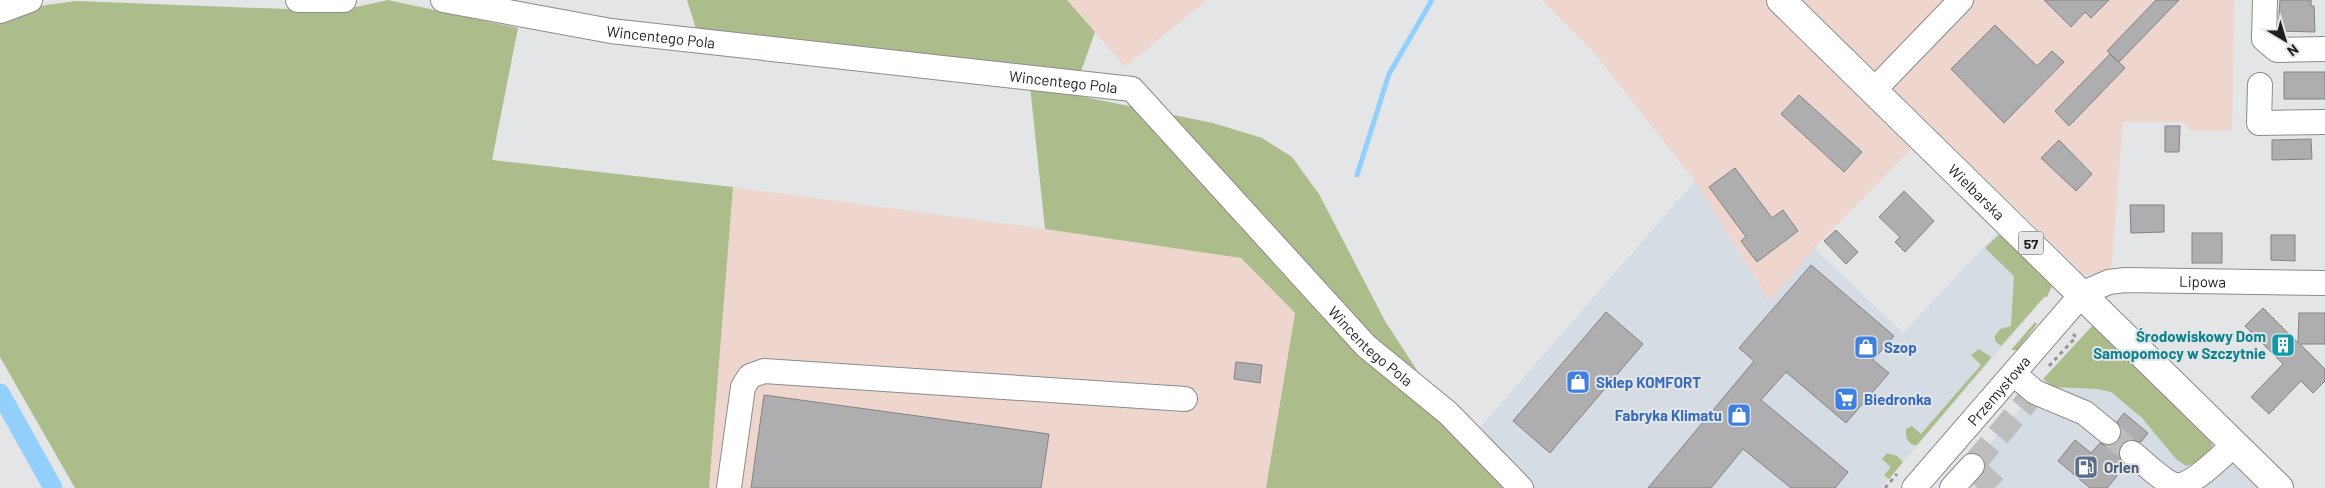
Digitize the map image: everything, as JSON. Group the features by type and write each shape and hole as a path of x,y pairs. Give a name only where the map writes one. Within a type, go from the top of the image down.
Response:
{"main road":[{"name":"Wielbarska","path":"1782,0 2279,488"}],"street":[{"path":"0,11 30,0"},
{"path":"298,0 344,0"},
{"name":"Wincentego Pola","path":"443,0 611,31 1132,89 1366,346 1448,413 1521,488"},
{"path":"1874,90 1961,0"},
{"path":"2265,0 2264,39 2277,50 2325,49"},
{"path":"2260,85 2259,123 2325,122"},
{"name":"Lipowa","path":"2083,294 2109,282 2125,280 2325,283"},
{"name":"Przemysłowa","path":"1914,488 2083,294"},
{"path":"729,488 743,388 750,376 764,371 1185,400"},
{"path":"2014,374 2035,392 2085,414 2108,432"},
{"path":"2132,452 2173,485 2182,485 2199,474 2234,444"},
{"path":"1952,488 1972,466"}],"shaded area":[{"path":"1067,0 1207,0 1125,67"},
{"path":"1542,0 1765,0 1916,144 1814,248 1770,301 1695,181 1595,54"},
{"path":"1801,0 2234,0 2232,131 2191,131 2183,122 2123,122 2111,272 2085,275"},
{"path":"1695,181 1769,301 1814,248 1903,333 2001,229 2057,283 1881,488 1533,488 1477,431"},
{"path":"733,187 1045,229 1241,258 1295,313 1266,488 709,488"},
{"path":"2096,324 2264,488 1950,488"}],"green space":[{"path":"388,0 518,28 492,160 733,187 709,488 75,488 0,357 0,21 40,6 76,1 337,11"},
{"path":"687,0 1067,0 1095,32 1080,74 698,35"},
{"path":"1030,86 1213,123 1262,138 1292,157 1319,194 1385,321 1422,378 1510,488 1266,488 1295,313 1241,258 1045,229"},
{"path":"2002,232 2053,283 2047,297 2044,297 2001,346 1995,341 1995,336 2000,329 2011,326 2014,276 1985,248"},
{"path":"2035,322 2037,324 2017,350 2011,350"},
{"path":"2094,324 2210,435 2212,446 2202,459 2186,466 2176,459 2142,418 2111,392 2097,389 2053,387 2043,379"},
{"path":"1979,349 1991,357 1990,359 1917,445 1911,444 1906,435 1906,429 1912,426 1921,434 1981,365 1971,355"},
{"path":"1887,453 1897,456 1903,462 1889,479 1884,475 1891,467 1882,459"}],"building":[{"path":"2044,0 2109,0 2091,18 2085,12 2071,27"},
{"path":"2156,0 2179,0 2119,62 2107,51"},
{"path":"2280,0 2311,0 2311,6 2314,6 2315,32 2278,31"},
{"path":"1995,25 2037,66 2052,51 2064,62 2004,123 1951,69"},
{"path":"2110,54 2125,68 2069,126 2055,111"},
{"path":"2284,72 2325,72 2325,99 2284,99"},
{"path":"1799,95 1862,152 1844,172 1781,114"},
{"path":"2165,126 2180,126 2179,152 2165,152"},
{"path":"2311,139 2312,159 2272,160 2272,140"},
{"path":"2059,140 2092,174 2076,191 2041,158"},
{"path":"1735,168 1772,218 1783,210 1798,231 1757,262 1741,241 1746,237 1709,187"},
{"path":"1904,191 1934,221 1905,252 1895,242 1900,237 1879,217"},
{"path":"2130,205 2164,205 2164,232 2131,233"},
{"path":"1836,230 1858,252 1846,264 1824,241"},
{"path":"2192,233 2222,233 2222,263 2192,263"},
{"path":"2271,235 2295,235 2295,261 2271,260"},
{"path":"1811,265 1894,336 1873,360 1889,373 1846,423 1786,372 1761,400 1848,472 1835,488 1791,488 1743,449 1711,488 1648,488 1754,361 1739,348"},
{"name":"Środowiskowy Dom Samopomocy w Szczytnie","path":"2263,308 2298,343 2299,313 2325,313 2325,344 2300,344 2325,369 2325,381 2313,393 2301,381 2269,414 2251,397 2283,364 2245,326"},
{"name":"Sklep KOMFORT","path":"1606,312 1643,344 1550,453 1513,421"},
{"path":"1236,362 1262,365 1260,383 1234,379"},
{"path":"764,395 1049,434 1041,488 751,488"},
{"path":"2124,413 2148,433 2141,442 2128,440 2121,445 2118,451 2123,463 2114,473 2117,476 2107,488 2090,488 2058,461 2075,440 2091,453 2100,443 2106,446 2118,441 2122,434 2117,422"}],"waterway":[{"path":"1357,175 1389,74 1432,0"},
{"path":"0,393 53,488"}],"tunnel":[{"path":"1995,488 1972,466 2035,392"},
{"path":"2108,432 2132,453"}],"place":[{"name":"Środowiskowy Dom Samopomocy w Szczytnie","path":"2283,345"},
{"name":"Szop","path":"1866,347"},
{"name":"Sklep KOMFORT","path":"1578,382"},
{"name":"Biedronka","path":"1846,399"},
{"name":"Fabryka Klimatu","path":"1739,415"},
{"name":"Orlen","path":"2086,467"}]}
